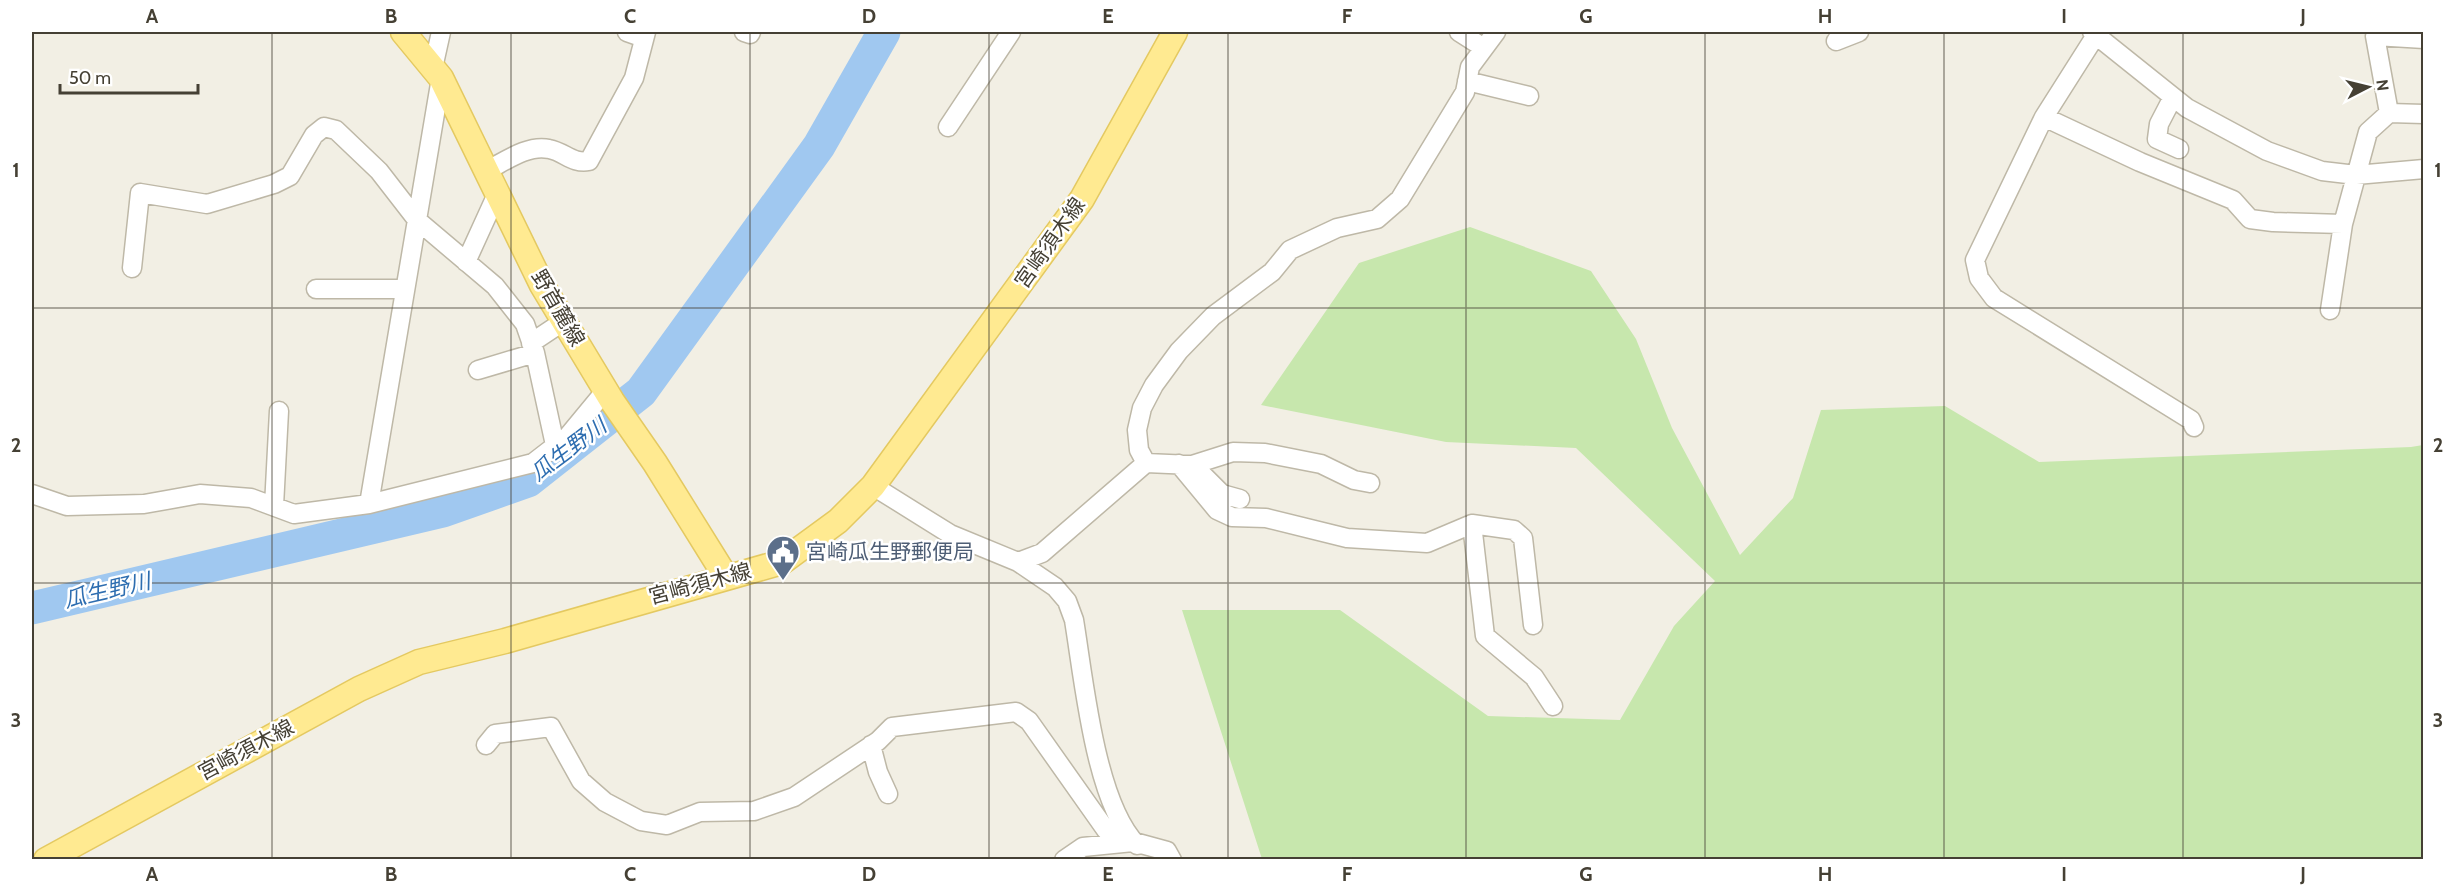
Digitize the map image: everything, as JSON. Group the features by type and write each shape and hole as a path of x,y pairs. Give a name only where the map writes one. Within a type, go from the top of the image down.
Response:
{"main road":[{"name":"野首麓線","path":"403,32 436,73 542,285 726,578"},
{"name":"宮崎須木線","path":"46,860 359,689 419,662 505,641 782,562 838,521 873,486 1082,199 1175,32"}],"street":[{"path":"369,504 417,220 441,32"},
{"path":"744,32 750,34 751,32"},
{"path":"948,128 1011,32"},
{"path":"1459,32 1484,48"},
{"path":"1146,463 1139,450 1137,430 1142,408 1154,385 1179,351 1212,316 1272,272 1290,250 1337,228 1377,219 1400,199 1466,92 1470,67 1496,32"},
{"path":"1836,41 1859,32"},
{"path":"2194,427 2191,420 1994,298 1979,278 1975,260 2044,117 2094,33 2187,108 2267,151 2322,171 2356,175 2424,169"},
{"path":"486,171 529,149 549,148 578,162 589,161 633,78 639,34"},
{"path":"2389,113 2375,36 2424,39"},
{"path":"1467,81 1529,96"},
{"path":"2173,96 2159,124 2157,139 2179,149"},
{"path":"2330,310 2343,224 2368,132 2389,113 2424,114"},
{"path":"2044,117 2140,162 2233,200 2250,219 2343,224"},
{"path":"132,268 140,193 207,204 274,184 290,176 314,135 324,127 336,130 379,171 417,220 495,286 525,324 533,348 555,445"},
{"path":"2140,162 2195,197"},
{"path":"466,262 497,194"},
{"path":"316,289 405,289"},
{"path":"478,370 533,348 564,321"},
{"path":"32,494 67,506 144,504 200,494 251,498 294,514 369,504 534,463 567,436 609,395"},
{"path":"274,506 279,411"},
{"path":"1018,562 1042,553 1146,463 1186,465 1233,452 1265,453 1321,464 1354,480 1370,483"},
{"path":"1186,465 1222,494 1240,499"},
{"path":"1186,465 1217,510 1232,517 1266,518 1347,538 1427,543 1472,524 1514,530 1523,537 1533,625"},
{"path":"873,486 950,534 1018,562 1056,587 1067,601 1074,620 1100,766 1113,806 1134,842 1153,860"},
{"path":"1472,524 1485,636 1534,677 1553,706"},
{"path":"486,745 495,734 551,728 581,781 605,802 641,821 667,825 700,812 754,811 794,796 872,746 892,727 1016,712 1029,721 1106,830 1134,842 1167,851 1172,860"},
{"path":"872,746 878,772 888,794"},
{"path":"1065,860 1083,847 1134,842"}],"green space":[{"path":"1470,227 1591,271 1636,339 1672,428 1740,555 1793,498 1821,410 1945,406 2039,462 2423,445 2423,859 1262,859 1182,610 1340,610 1488,716 1620,720 1674,626 1715,581 1576,448 1446,442 1261,405 1359,263"}],"waterway":[{"name":"瓜生野川","path":"32,608 443,511 528,481 641,392 819,146 884,32"}],"place":[{"name":"宮崎瓜生野郵便局","path":"783,581"}]}
